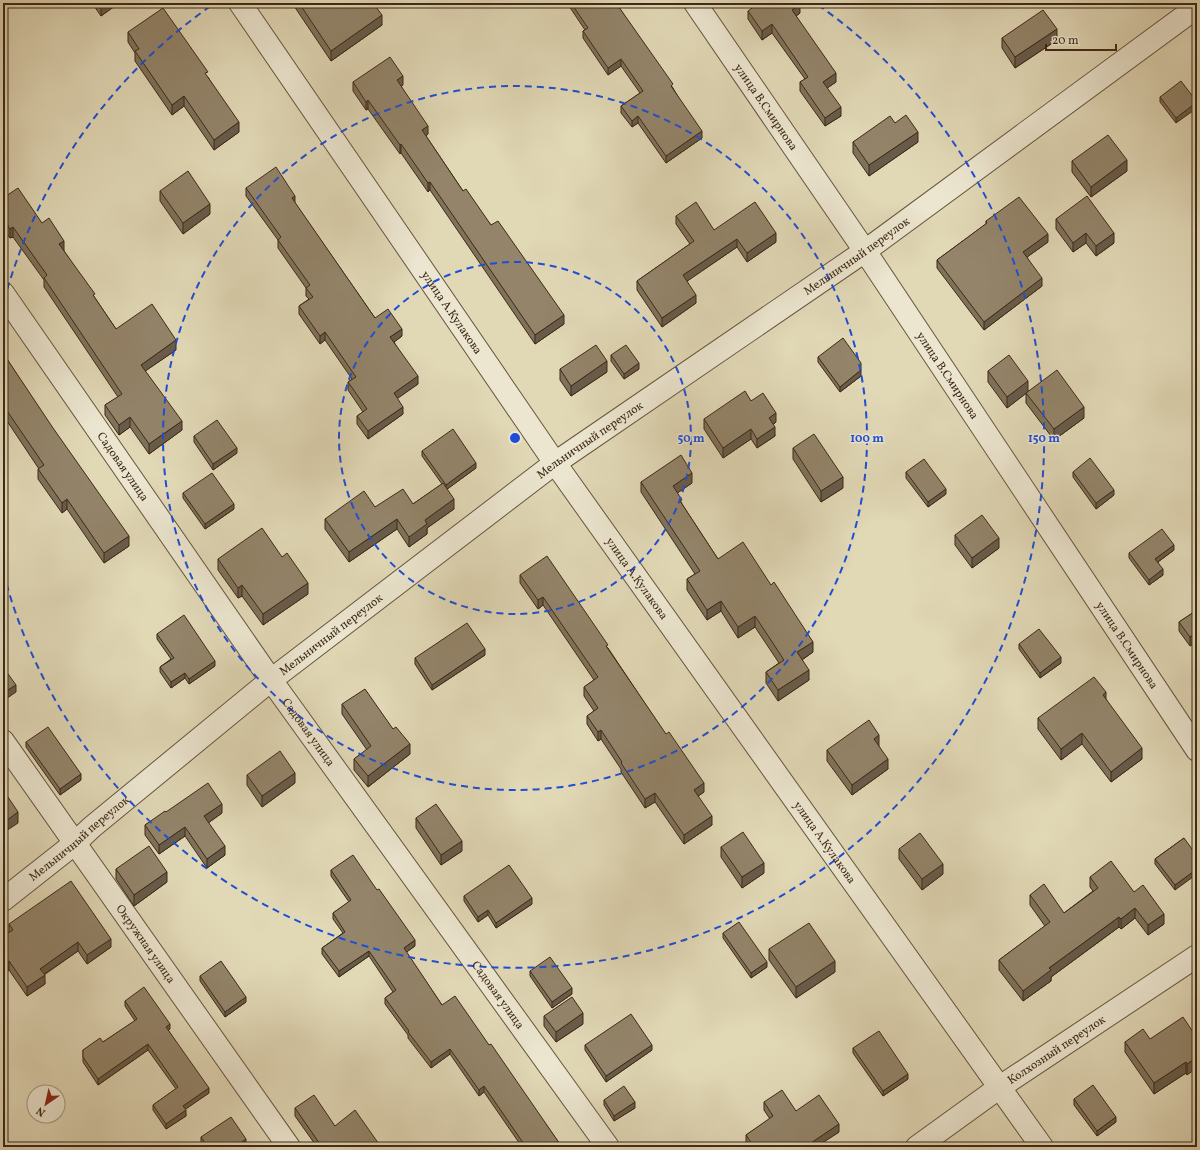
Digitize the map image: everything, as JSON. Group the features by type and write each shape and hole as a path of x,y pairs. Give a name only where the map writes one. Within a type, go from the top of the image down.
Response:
{"street":[{"name":"улица А.Кулакова","path":"240,3 555,463 1042,1147"},
{"name":"улица В.Смирнова","path":"695,3 865,251 1197,750"},
{"name":"Мельничный переулок","path":"3,900 74,844 92,827 271,680 555,463 865,251 1197,6"},
{"name":"Садовая улица","path":"3,293 271,680 608,1147"},
{"name":"Окружная улица","path":"3,741 74,844 289,1147"},
{"name":"Колхозный переулок","path":"917,1147 1000,1087 1197,956"}],"building":[{"path":"299,3 373,3 382,15 331,51"},
{"path":"571,3 616,3 673,84 671,86 702,131 666,156 638,116 632,121 621,106 643,91 621,59 608,68 583,31 588,28"},
{"path":"759,3 799,3 800,5 792,10 836,73 823,82 841,107 825,118 800,82 808,77 772,24 762,31 748,11"},
{"path":"3,4 7,10 3,12"},
{"path":"163,8 208,72 205,73 239,122 214,140 184,96 172,105 135,51 139,49 128,32"},
{"path":"1043,10 1057,29 1015,57 1002,38"},
{"path":"390,57 403,76 397,80 428,126 422,130 463,191 466,189 491,225 498,221 564,315 535,335 430,182 428,183 401,144 400,145 368,100 366,102 353,82"},
{"path":"1181,81 1197,102 1176,118 1160,97"},
{"path":"906,115 918,132 869,165 853,142 890,116 895,123"},
{"path":"1108,135 1127,160 1091,187 1072,161"},
{"path":"276,167 295,196 292,198 375,318 388,309 402,329 390,337 418,376 394,393 403,407 368,431 357,416 367,409 348,382 356,377 325,332 320,336 299,306 313,297 306,288 310,285 278,240 281,237 246,188"},
{"path":"188,171 210,204 183,223 160,191"},
{"path":"18,188 42,223 49,218 64,241 59,244 95,294 93,295 116,329 152,304 176,340 141,365 182,421 149,444 130,417 119,425 105,405 122,394 44,278 47,275 13,227 10,229 3,218 3,198"},
{"path":"1087,196 1114,233 1096,246 1086,233 1073,243 1056,219"},
{"path":"1019,197 1048,234 1023,252 1042,278 984,322 937,260"},
{"path":"696,202 714,230 755,202 776,233 747,253 737,239 683,275 696,295 662,318 637,281 694,241 676,216"},
{"path":"843,338 861,363 861,370 840,387 818,357"},
{"path":"596,345 607,361 571,386 560,369"},
{"path":"626,345 639,363 624,374 611,355"},
{"path":"3,353 53,428 129,536 104,553 67,499 62,503 38,469 44,465 3,405"},
{"path":"1009,355 1028,381 1007,397 988,371"},
{"path":"1057,370 1084,407 1054,429 1026,393"},
{"path":"745,391 751,401 763,393 776,413 769,418 775,427 757,439 751,429 723,448 704,419"},
{"path":"217,420 237,448 213,464 194,436"},
{"path":"453,429 476,463 446,485 422,451"},
{"path":"814,434 843,477 821,491 793,448"},
{"path":"681,455 692,473 673,486 682,500 680,501 718,559 743,542 771,585 774,582 813,642 797,652 809,670 778,690 766,672 784,660 755,616 738,627 721,601 707,610 687,579 700,571 641,482"},
{"path":"1090,458 1114,490 1096,503 1073,472"},
{"path":"924,459 946,489 928,502 906,472"},
{"path":"212,473 234,504 205,524 183,493"},
{"path":"443,483 454,499 425,520 427,524 409,537 397,519 349,552 325,519 364,491 375,507 403,489 413,504"},
{"path":"982,515 999,538 972,558 955,535"},
{"path":"262,528 282,557 287,553 308,583 263,614 242,585 238,588 218,559"},
{"path":"1162,529 1174,545 1155,559 1163,569 1149,580 1129,553"},
{"path":"547,556 608,645 606,646 666,734 669,732 704,783 694,790 712,816 684,835 655,793 645,799 601,730 598,732 587,716 598,708 584,687 598,677 543,597 538,600 520,575"},
{"path":"1197,610 1197,632 1190,637 1179,622"},
{"path":"184,615 215,661 189,679 185,673 171,682 160,667 174,658 157,634"},
{"path":"467,623 485,649 432,685 415,658"},
{"path":"1039,629 1061,657 1040,673 1019,644"},
{"path":"3,667 16,685 3,693"},
{"path":"1094,677 1106,692 1103,695 1142,748 1111,772 1082,733 1061,749 1038,718"},
{"path":"365,689 393,729 396,727 410,744 368,776 354,759 371,746 342,704"},
{"path":"869,720 879,735 874,739 888,759 852,785 827,750"},
{"path":"48,727 81,774 60,789 26,742"},
{"path":"280,751 295,773 262,796 247,775"},
{"path":"208,783 222,804 204,816 225,846 207,859 185,827 159,845 145,825"},
{"path":"3,791 18,812 3,823"},
{"path":"436,804 462,841 441,855 416,818"},
{"path":"743,832 764,863 742,877 721,847"},
{"path":"920,833 943,864 922,879 899,849"},
{"path":"1184,838 1197,856 1197,869 1175,885 1155,859"},
{"path":"149,846 167,872 134,895 116,869"},
{"path":"353,855 377,890 379,889 415,940 404,948 442,1005 455,996 489,1045 491,1044 562,1147 526,1147 484,1086 479,1090 450,1049 431,1062 385,998 396,990 369,951 339,971 322,948 345,932 333,913 351,900 331,870"},
{"path":"1111,861 1134,892 1143,885 1164,914 1148,925 1135,908 1121,919 1119,917 1049,968 1051,970 1023,991 999,960 1050,922 1030,895 1044,884 1064,913 1098,888 1090,877"},
{"path":"509,865 532,898 496,923 488,910 478,917 464,896"},
{"path":"71,881 111,939 87,955 78,942 40,969 45,975 27,987 9,961 3,966 3,936 13,930 9,924"},
{"path":"739,922 767,962 751,973 723,933"},
{"path":"809,923 835,961 796,987 769,949"},
{"path":"550,957 572,988 552,1002 530,971"},
{"path":"221,961 246,997 225,1012 200,976"},
{"path":"144,987 170,1024 166,1027 209,1088 183,1106 186,1110 166,1124 153,1105 178,1087 148,1044 98,1079 83,1057 83,1050 100,1038 103,1042 137,1019 125,1001"},
{"path":"572,997 583,1013 556,1032 544,1016"},
{"path":"631,1014 652,1045 606,1076 585,1045"},
{"path":"1183,1017 1197,1038 1197,1057 1187,1064 1186,1062 1154,1083 1125,1042 1143,1029 1150,1039"},
{"path":"879,1031 908,1074 883,1091 853,1048"},
{"path":"1093,1085 1116,1117 1097,1131 1074,1099"},
{"path":"624,1086 635,1102 614,1116 604,1100"},
{"path":"782,1090 796,1111 819,1095 839,1124 805,1147 754,1147 746,1135 773,1116 764,1102"},
{"path":"314,1095 335,1126 355,1110 381,1147 322,1147 295,1108"},
{"path":"231,1117 246,1139 235,1147 208,1147 201,1137"}]}
